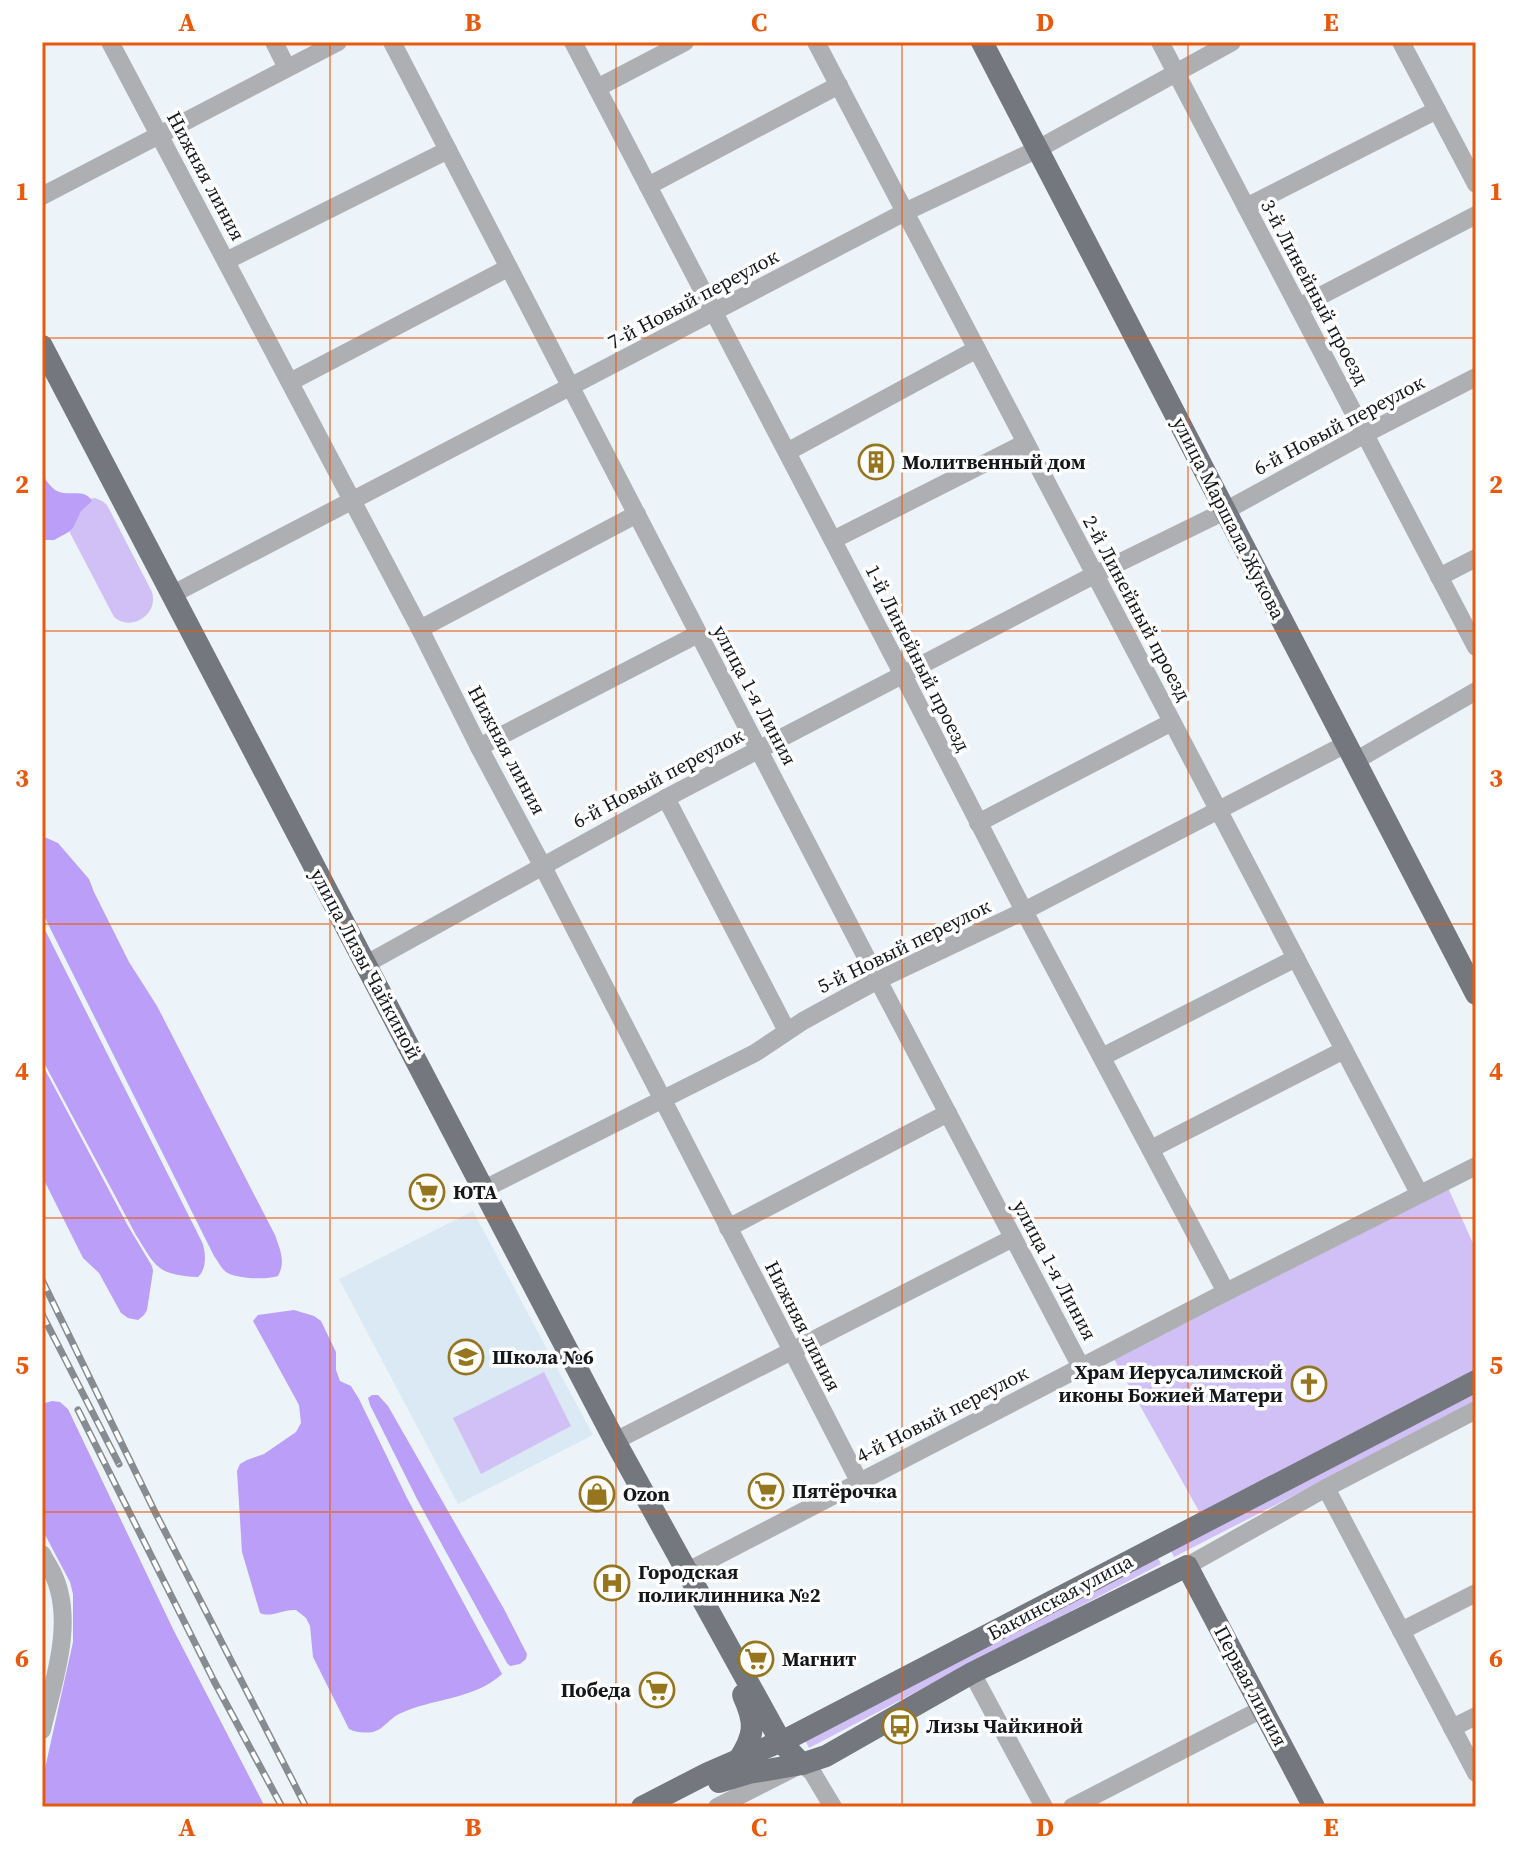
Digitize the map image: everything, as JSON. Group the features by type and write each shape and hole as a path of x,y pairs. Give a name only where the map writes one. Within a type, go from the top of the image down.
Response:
{"main road":[{"name":"улица Маршала Жукова","path":"982,42 1476,994"},
{"name":"улица Лизы Чайкиной","path":"42,346 615,1441 781,1742 802,1764"},
{"name":"Бакинская улица","path":"669,1807 732,1776 781,1742 1476,1381"},
{"name":"Бакинская улица","path":"642,1807 732,1776 802,1764 826,1756 972,1673 1187,1566"},
{"name":"Первая линия","path":"1187,1566 1314,1807"},
{"name":"улица Лизы Чайкиной","path":"689,1576 752,1717 752,1737 732,1776"}],"street":[{"name":"Нижняя линия","path":"110,42 420,629 859,1481"},
{"path":"274,42 287,68"},
{"path":"42,196 338,42"},
{"name":"улица 1-я Линия","path":"392,42 1081,1367"},
{"name":"1-й Линейный проезд","path":"573,42 978,823 1226,1292"},
{"path":"597,88 685,42"},
{"name":"2-й Линейный проезд","path":"816,42 1419,1193"},
{"name":"3-й Линейный проезд","path":"1160,42 1476,647"},
{"name":"7-й Новый переулок","path":"173,594 905,212 1038,149 1232,42"},
{"path":"1401,42 1476,184"},
{"path":"648,186 839,85"},
{"path":"1246,207 1437,110"},
{"path":"226,261 448,150"},
{"path":"1299,307 1476,215"},
{"path":"290,382 508,268"},
{"path":"787,452 977,349"},
{"name":"6-й Новый переулок","path":"366,964 666,798 1094,575 1225,511 1476,377"},
{"path":"833,540 1025,443"},
{"path":"420,629 637,514"},
{"path":"1439,577 1476,558"},
{"path":"479,747 698,634"},
{"name":"5-й Новый переулок","path":"484,1189 755,1053 787,1031 878,980 1024,911 1218,811 1350,753 1476,691"},
{"path":"978,823 1172,722"},
{"path":"666,798 787,1031"},
{"path":"1102,1057 1296,958"},
{"path":"1151,1149 1344,1050"},
{"path":"728,1228 948,1113"},
{"name":"4-й Новый переулок","path":"689,1576 859,1481 1476,1166"},
{"path":"615,1441 1013,1238"},
{"name":"Бакинская улица","path":"1187,1566 1326,1488 1476,1410"},
{"path":"1326,1488 1476,1773"},
{"path":"42,1554 55,1578 62,1602 63,1623 62,1644 42,1730"},
{"path":"1401,1631 1476,1593"},
{"path":"972,1673 1044,1807"},
{"path":"1072,1807 1262,1709"},
{"path":"1452,1728 1476,1716"},
{"name":"улица Лизы Чайкиной","path":"802,1764 812,1772 833,1807"},
{"path":"717,1807 732,1776"}],"shaded area":[{"path":"42,474 55,490 85,494 92,501 81,511 73,528 54,540 42,540"},
{"path":"95,498 107,505 152,592 151,608 135,622 128,623 114,617 68,529 88,499"},
{"path":"42,836 58,843 89,879 129,962 157,1006 275,1235 282,1260 278,1276 237,1276 224,1270 214,1256 42,912"},
{"path":"42,924 202,1242 205,1260 198,1277 166,1271 148,1255 42,1059"},
{"path":"42,1064 152,1266 147,1310 138,1320 121,1313 99,1273 83,1258 42,1176"},
{"path":"1449,1190 1476,1250 1476,1381 1205,1522 1110,1352 1419,1193"},
{"name":"Школа №6","path":"473,1211 593,1435 458,1504 339,1279"},
{"path":"294,1310 321,1321 336,1352 336,1370 340,1381 351,1386 359,1399 407,1498 502,1674 479,1689 399,1714 373,1732 349,1729 313,1657 310,1626 306,1618 296,1610 260,1613 242,1552 237,1471 240,1464 264,1454 296,1432 301,1423 299,1405 253,1321 258,1315"},
{"path":"544,1372 571,1426 481,1474 453,1418"},
{"path":"1476,1389 1476,1402 1174,1557 1169,1547"},
{"path":"378,1395 388,1406 504,1609 527,1654 520,1664 510,1666 507,1663 418,1501 370,1405 368,1398"},
{"path":"60,1402 68,1409 173,1629 265,1807 42,1807 42,1782 73,1642 70,1582 42,1529 42,1404"},
{"path":"1157,1556 1161,1564 809,1748 805,1740"}],"railway":[{"path":"42,1280 155,1512 306,1807"},
{"path":"42,1314 119,1464"},
{"path":"78,1410 214,1681 282,1807"}],"place":[{"name":"Молитвенный дом","path":"876,462"},
{"name":"ЮТА","path":"427,1192"},
{"name":"Школа №6","path":"466,1357"},
{"name":"Храм Иерусалимской иконы Божией Матери","path":"1309,1384"},
{"name":"Пятёрочка","path":"766,1491"},
{"name":"Ozon","path":"597,1494"},
{"name":"Городская поликлинника №2","path":"612,1583"},
{"name":"Магнит","path":"756,1659"},
{"name":"Победа","path":"657,1690"},
{"name":"Лизы Чайкиной","path":"900,1726"}]}
